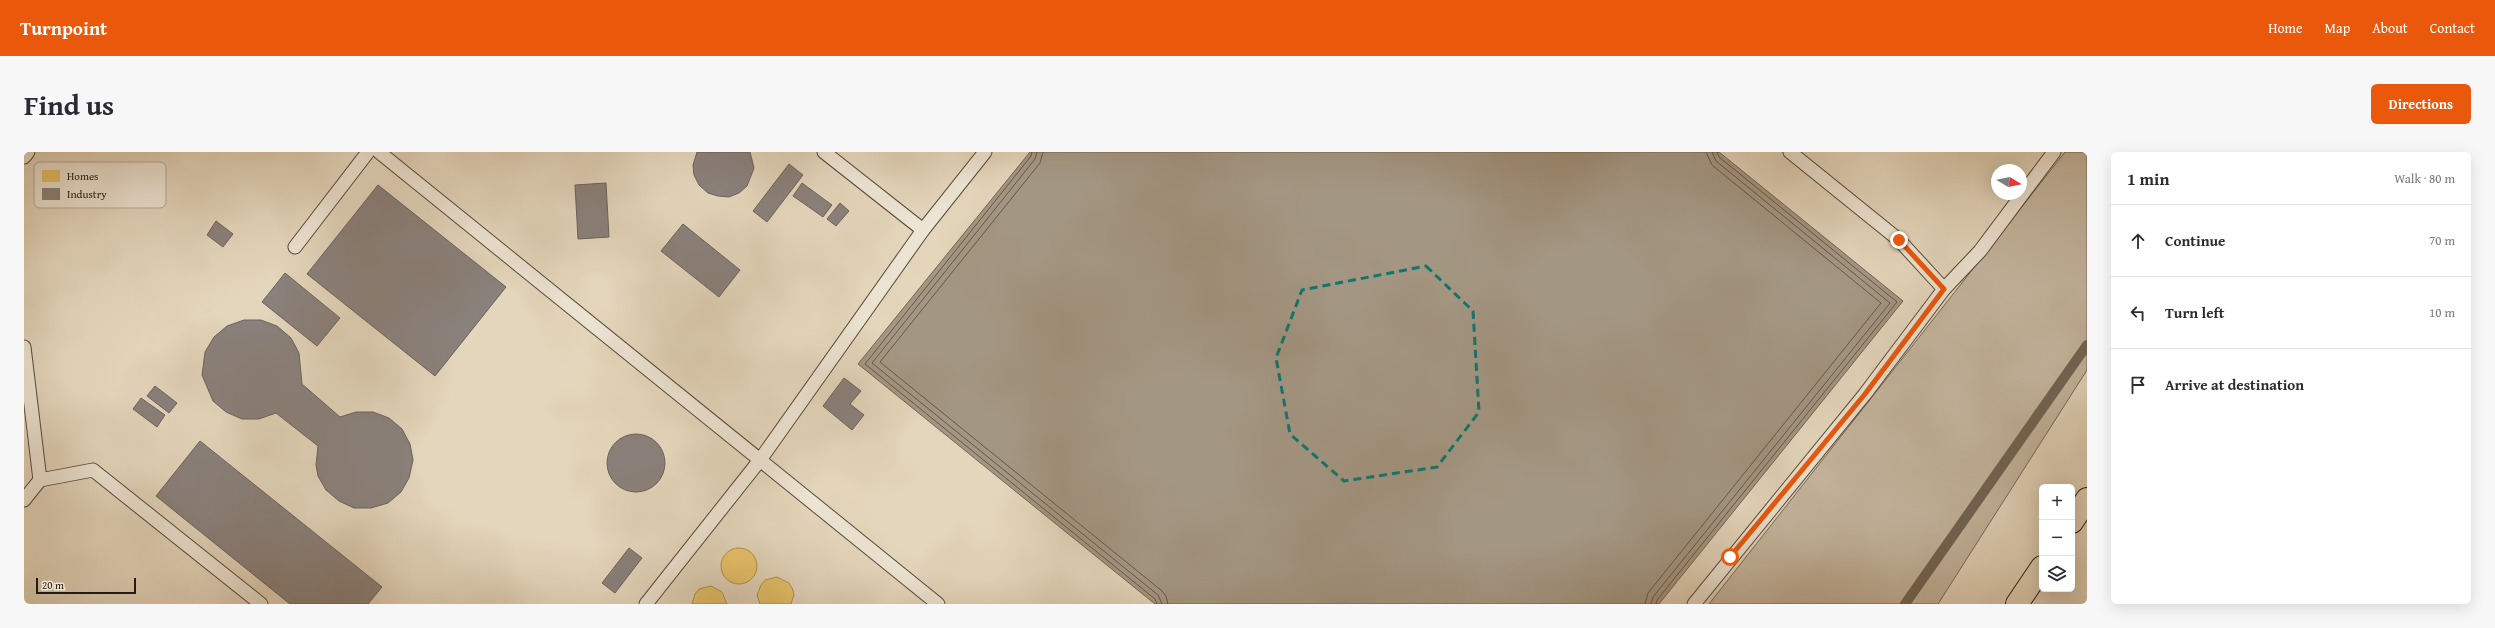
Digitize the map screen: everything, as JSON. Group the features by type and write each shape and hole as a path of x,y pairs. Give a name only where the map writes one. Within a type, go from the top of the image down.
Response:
{"highway":[{"path":"2073,520 2087,499"},
{"path":"2017,604 2039,571"}],"lane":[{"path":"24,157 28,152"},
{"path":"295,247 368,152"},
{"path":"379,152 938,604"},
{"path":"824,152 923,230"},
{"path":"646,604 760,460 923,230 985,152"},
{"path":"1790,152 1899,240 1944,289"},
{"path":"1694,604 1865,394 1944,289 1980,251 2054,152"},
{"path":"24,346 40,480"},
{"path":"24,500 40,480 93,470 261,604"}],"highlighted area":[{"path":"1426,266 1473,311 1479,412 1437,467 1344,481 1290,434 1276,358 1302,290"}],"shaded area":[{"path":"2065,152 2087,152 2087,370 1938,604 1709,604"}],"water":[{"path":"1030,152 1719,152 1903,301 1659,604 1155,604 858,364"}],"building: Homes":[{"path":"742,548 752,553 756,559 756,573 752,579 746,583 736,584 726,579 722,573 721,563 726,553 732,549"},
{"path":"777,577 789,583 792,588 794,594 791,604 760,604 757,595 761,585 765,580"},
{"path":"711,586 722,592 727,604 692,604 695,594 699,589"}],"building: Industry":[{"path":"697,152 750,152 754,168 747,186 739,193 729,197 708,193 699,185 694,175 693,165"},
{"path":"789,164 803,175 767,222 753,211"},
{"path":"606,183 609,237 578,239 575,185"},
{"path":"802,183 832,205 823,217 793,196"},
{"path":"378,185 506,287 435,376 307,274"},
{"path":"840,203 849,211 836,226 827,219"},
{"path":"216,221 233,234 223,247 207,235"},
{"path":"683,224 740,270 719,297 661,251"},
{"path":"285,273 340,318 317,346 262,302"},
{"path":"244,320 261,320 277,326 291,338 299,353 302,384 340,417 356,412 373,412 389,418 402,429 410,444 413,460 409,478 401,492 388,503 371,508 354,508 339,501 326,490 318,476 316,465 318,446 276,413 259,419 242,419 226,412 213,401 202,375 205,352 214,337 227,326"},
{"path":"844,378 861,391 850,404 864,415 852,430 823,406"},
{"path":"155,386 177,403 169,413 147,396"},
{"path":"141,398 165,415 157,427 133,409"},
{"path":"630,434 642,434 652,438 661,447 665,457 665,469 657,484 642,492 630,492 620,488 611,479 607,469 607,457 611,447 620,438"},
{"path":"200,441 382,587 368,604 290,604 156,496"},
{"path":"629,548 642,558 615,593 602,583"}],"waterway":[{"path":"1905,604 2087,345"}],"route":[{"path":"1730,557 1865,394 1944,289 1899,240"}]}
